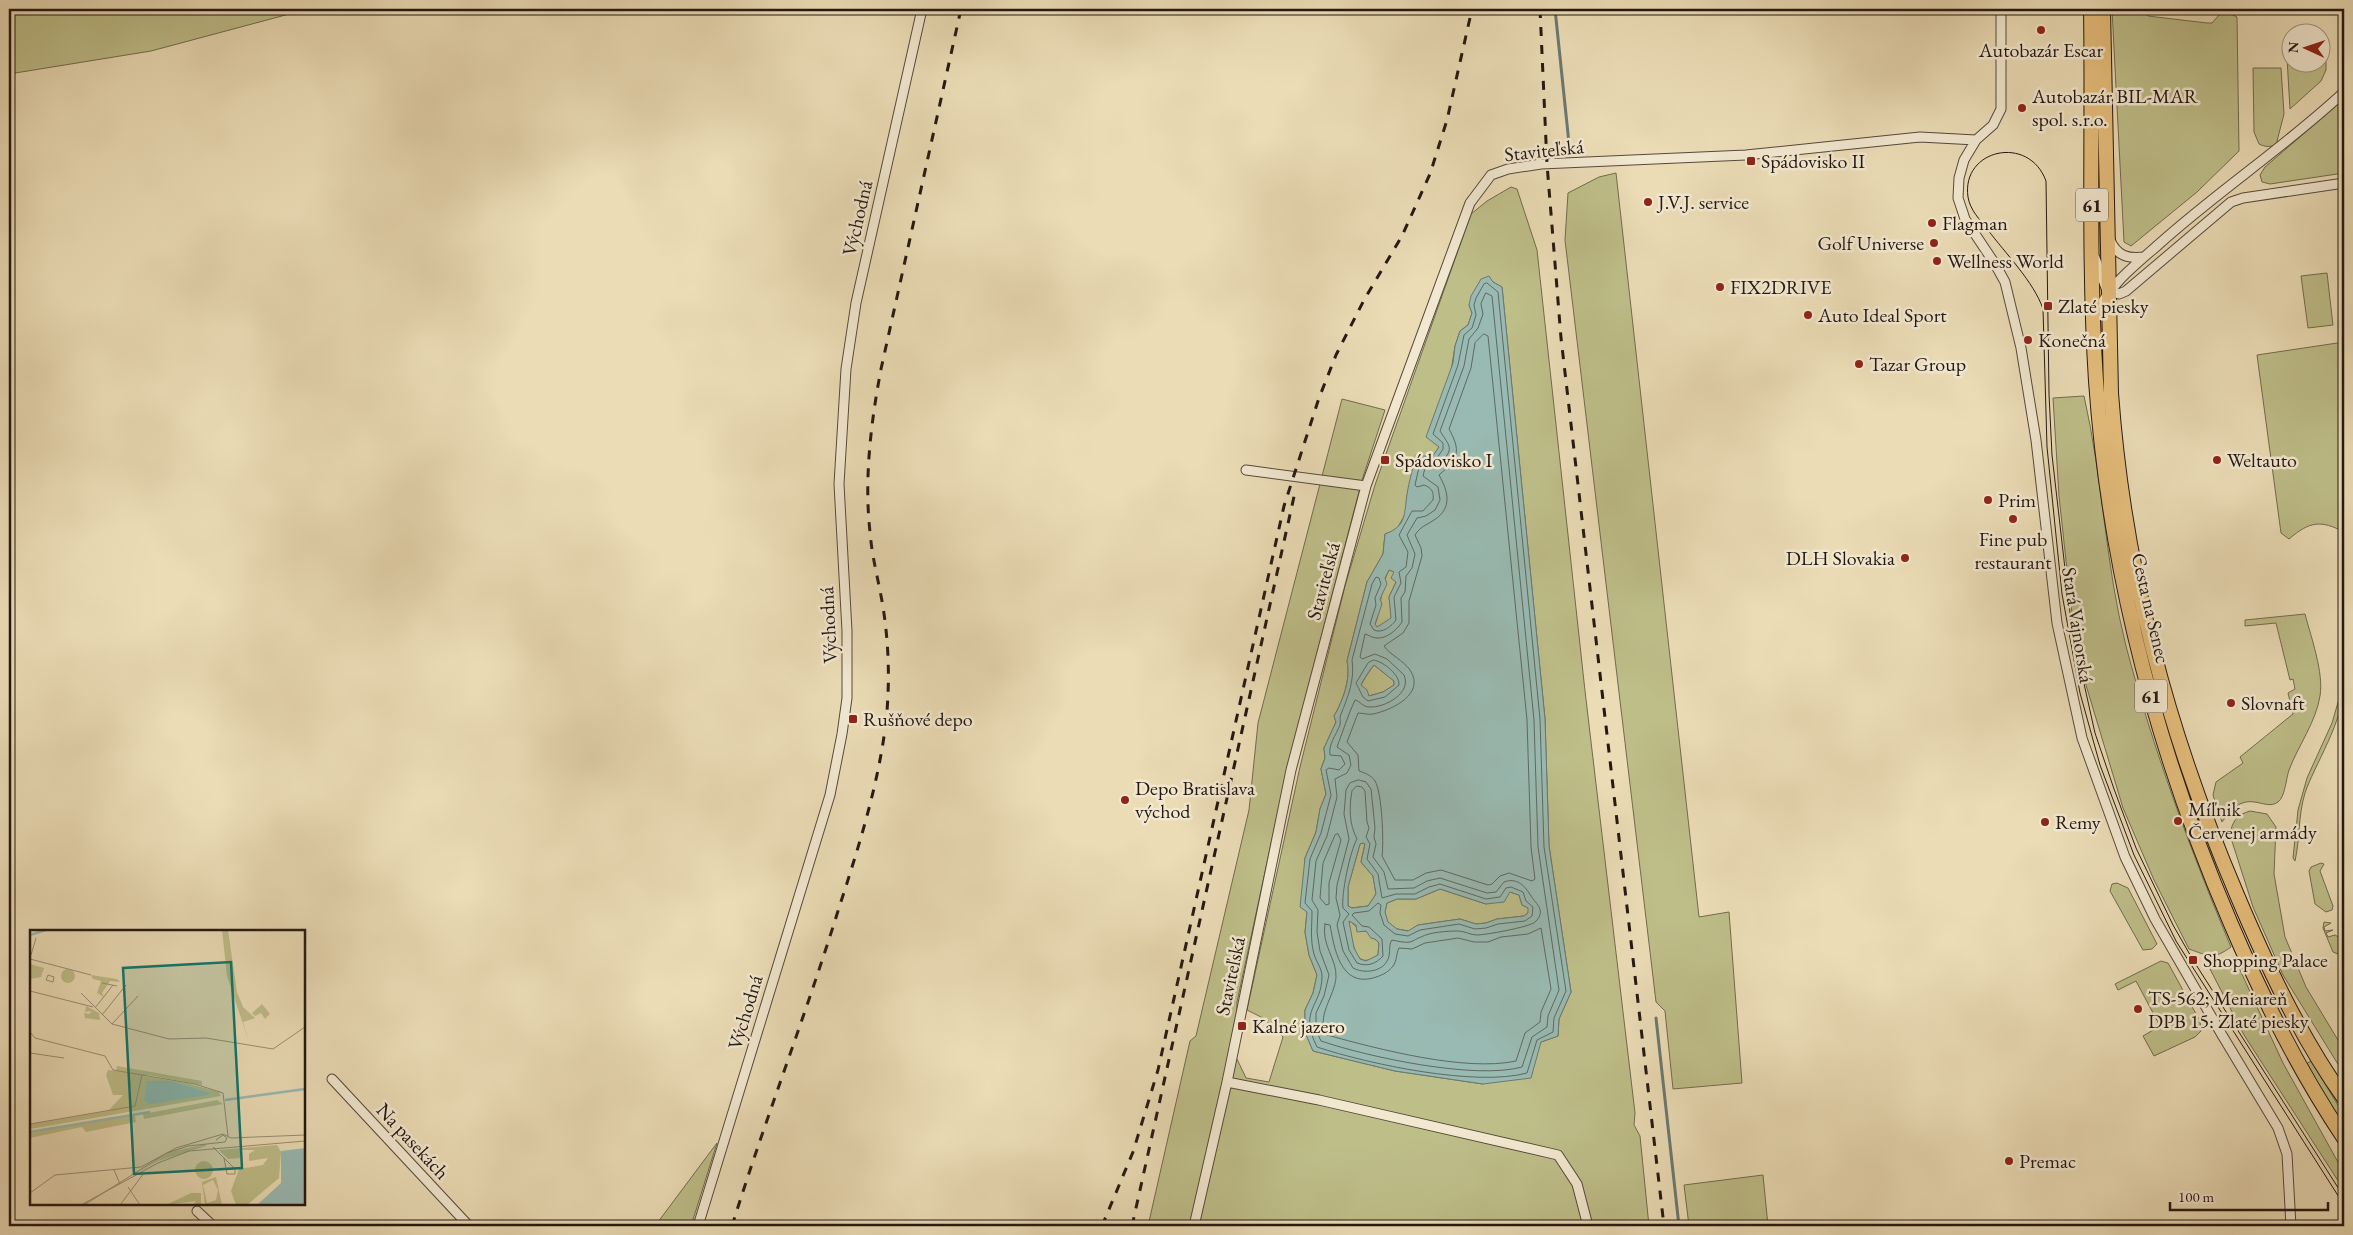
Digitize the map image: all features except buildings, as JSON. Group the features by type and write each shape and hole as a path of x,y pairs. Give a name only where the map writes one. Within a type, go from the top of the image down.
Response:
{"main road":[{"name":"Cesta na Senec","path":"2091,9 2094,321 2101,428 2119,564 2138,646 2166,748 2214,884 2256,982 2290,1049 2344,1138"},
{"name":"Cesta na Senec","path":"2103,9 2106,233 2114,427 2128,539 2142,605 2175,729 2202,809 2249,922 2298,1025 2344,1098"}],"street":[{"name":"Východná","path":"698,1226 830,795 842,734 848,666 839,484 846,369 856,303 922,9"},
{"name":"Stará Vajnorská","path":"2001,9 2001,109 1993,125 1976,140 1964,160 1960,171 1958,198 1965,219 2005,282 2020,348 2036,440 2057,624 2082,738 2125,857 2155,918 2278,1128 2287,1154 2292,1226"},
{"path":"2094,321 2108,291 2144,257 2242,175 2285,144 2344,92"},
{"name":"Staviteľská","path":"1194,1226 1227,1082 1291,770 1366,486 1470,203 1491,174 1508,169 1547,164 1746,155 1920,137 1976,140"},
{"path":"2108,291 2119,294 2126,292 2231,202 2243,198 2344,183"},
{"path":"2106,233 2116,251 2121,255 2132,258 2144,257"},
{"name":"Cesta na Senec","path":"2093,251 2108,291"},
{"path":"1246,470 1366,486"},
{"name":"Na pasekách","path":"332,1079 469,1226"},
{"path":"1227,1082 1338,1104 1558,1155 1577,1184 1588,1226"},
{"path":"197,1211 213,1226"}],"green space":[{"path":"9,9 308,9 151,51 9,74"},
{"path":"2112,9 2148,9 2148,16 2207,23 2212,23 2220,14 2231,14 2237,17 2239,151 2197,192 2131,246 2124,242"},
{"path":"2253,68 2280,68 2284,114 2276,145 2263,146 2259,144 2254,132"},
{"path":"2288,72 2325,72 2321,81 2290,109"},
{"path":"2344,99 2344,173 2270,184 2262,182 2260,175 2265,167"},
{"path":"1616,173 1699,917 1729,912 1742,1083 1673,1089 1665,1011 1656,1002 1565,240 1568,193 1599,177"},
{"path":"1511,187 1517,189 1537,250 1585,691 1635,1113 1634,1125 1640,1136 1649,1226 1148,1226 1190,1041 1196,1036 1249,810 1258,723 1342,399 1385,410 1362,480 1288,765 1237,1002 1236,1057 1246,1078 1269,1082 1283,1037 1263,1018 1247,1010 1300,767 1345,586 1375,485 1471,214 1487,201","holes":["1493,282 1502,287 1545,719 1549,846 1571,992 1559,1019 1558,1036 1541,1042 1483,1084 1395,1071 1313,1051 1305,1032 1305,1010 1313,993 1317,975 1309,955 1305,932 1307,912 1305,858 1316,832 1320,809 1326,794 1321,769 1325,758 1324,748 1336,722 1334,716 1345,689 1348,675 1347,661 1367,582 1383,554 1385,534 1396,530 1406,513 1407,495 1439,447 1455,346 1460,331 1468,325 1472,313 1469,305"]},
{"path":"2327,273 2333,325 2308,328 2301,276"},
{"path":"2344,342 2344,532 2322,524 2316,524 2303,529 2289,539 2281,533 2257,355"},
{"path":"2084,396 2096,459 2113,584 2126,646 2160,761 2201,873 2231,947 2220,954 2211,956 2189,949 2154,880 2123,808 2086,685 2071,607 2059,496 2053,398"},
{"path":"1389,570 1394,572 1396,582 1389,597 1392,619 1377,627 1375,625 1384,583"},
{"path":"2305,614 2316,655 2321,687 2315,715 2289,770 2284,792 2280,800 2272,804 2247,802 2239,804 2222,822 2213,795 2216,782 2243,763 2240,757 2293,714 2288,693 2295,689 2293,679 2290,680 2276,623 2245,626 2245,620"},
{"path":"1374,665 1394,681 1394,685 1383,692 1369,696 1361,685"},
{"path":"2341,692 2339,714 2305,793 2295,861 2293,858 2298,810 2307,778 2332,723"},
{"path":"2250,811 2267,814 2276,827 2274,874 2285,937 2306,987 2344,1050 2344,1074 2283,975 2253,907 2230,835 2236,820 2241,815"},
{"path":"1360,844 1365,844 1361,862 1373,876 1376,894 1368,906 1351,908 1348,906 1348,887"},
{"path":"2321,863 2324,864 2320,871 2333,906 2332,910 2326,912 2315,904 2309,871 2311,867"},
{"path":"2117,883 2128,888 2157,944 2152,949 2143,950 2110,891 2112,884"},
{"path":"1440,889 1486,904 1510,892 1519,895 1522,905 1529,908 1528,913 1524,916 1497,919 1486,923 1476,924 1460,919 1418,925 1409,931 1397,929 1387,922 1385,912 1387,903 1397,899 1416,899"},
{"path":"1350,921 1361,931 1366,931 1379,943 1378,955 1366,960 1362,960 1359,957 1356,953 1349,928"},
{"path":"2324,922 2331,923 2324,927 2325,931 2333,930 2326,933 2328,937 2335,935 2344,940 2344,951 2338,954 2333,952 2323,928"},
{"path":"2234,957 2283,1063 2344,1173 2344,1190 2244,1035 2210,969"},
{"path":"2161,961 2168,963 2200,1021 2201,1031 2195,1037 2154,1056 2143,1036 2160,1026 2136,981 2118,990 2115,984"},
{"path":"2311,1061 2344,1115 2344,1130 2304,1065"},
{"path":"717,1143 691,1226 655,1226"},
{"path":"1763,1175 1768,1226 1689,1226 1684,1185"}],"water":[{"name":"Kalné jazero","path":"1489,276 1493,282 1502,287 1545,719 1549,846 1571,992 1559,1019 1558,1036 1541,1042 1531,1078 1483,1084 1395,1071 1313,1051 1305,1032 1305,1010 1313,993 1317,975 1309,955 1305,932 1307,912 1300,907 1305,858 1316,832 1320,809 1326,794 1321,769 1325,758 1324,748 1336,722 1334,716 1345,690 1348,675 1347,661 1367,582 1383,554 1385,534 1401,523 1405,513 1408,489 1416,455 1432,457 1439,447 1426,437 1453,363 1455,346 1460,331 1468,325 1472,313 1469,305 1471,296 1481,279","holes":["1389,570 1394,572 1391,578 1396,582 1389,597 1391,618 1377,627 1375,624 1382,604 1380,599 1387,584 1385,578","1374,665 1394,681 1394,685 1383,692 1369,696 1367,690 1361,685","1360,844 1365,844 1361,862 1373,876 1376,894 1368,906 1352,908 1348,906 1348,887","1440,889 1486,904 1504,902 1510,892 1519,895 1522,905 1528,908 1528,913 1524,916 1497,919 1486,923 1476,924 1460,919 1418,925 1408,931 1397,929 1388,922 1385,912 1387,903 1397,899 1416,899","1349,921 1356,925 1357,932 1366,931 1371,938 1379,943 1378,955 1366,961 1360,959 1354,948"]}],"waterway":[{"path":"1555,9 1570,153"},
{"path":"1656,1018 1679,1226"}],"tram line":[{"path":"2344,1197 2193,960 2173,925 2136,848 2095,733 2072,630 2052,455 2049,394 2046,181 2037,166 2026,157 2012,153 1998,153 1985,158 1975,168 1969,181 1968,197 1976,215 2033,288 2043,309 2047,447 2062,594 2080,693 2100,765 2134,855 2176,941 2344,1205"}],"railway":[{"path":"732,1226 853,864 878,770 886,722 888,650 885,621 872,551 868,512 868,471 874,409 881,369 961,9"},
{"path":"1102,1226 1133,1152 1158,1070 1284,506 1319,398 1336,355 1364,300 1402,236 1430,174 1447,120 1472,9"},
{"path":"1540,9 1547,164 1561,338 1664,1226"},
{"path":"1132,1226 1295,492"}],"place":[{"name":"Autobazár Escar","path":"2041,30"},
{"name":"Autobazár BIL-MAR spol. s.r.o.","path":"2022,108"},
{"name":"Spádovisko II","path":"1751,161"},
{"name":"J.V.J. service","path":"1648,202"},
{"name":"Flagman","path":"1932,223"},
{"name":"Golf Universe","path":"1934,243"},
{"name":"Wellness World","path":"1937,261"},
{"name":"FIX2DRIVE","path":"1720,287"},
{"name":"Zlaté piesky","path":"2048,306"},
{"name":"Auto Ideal Sport","path":"1808,315"},
{"name":"Konečná","path":"2028,340"},
{"name":"Tazar Group","path":"1859,364"},
{"name":"Spádovisko I","path":"1385,460"},
{"name":"Weltauto","path":"2217,460"},
{"name":"Prim","path":"1988,500"},
{"name":"Fine pub restaurant","path":"2013,519"},
{"name":"DLH Slovakia","path":"1905,558"},
{"name":"Slovnaft","path":"2231,703"},
{"name":"Rušňové depo","path":"853,719"},
{"name":"Depo Bratislava východ","path":"1125,800"},
{"name":"Míľnik Červenej armády","path":"2178,821"},
{"name":"Remy","path":"2045,822"},
{"name":"Shopping Palace","path":"2193,960"},
{"name":"TS-562; Meniareň DPB 15: Zlaté piesky","path":"2138,1009"},
{"name":"Kalné jazero","path":"1242,1026"},
{"name":"Premac","path":"2009,1161"}]}
